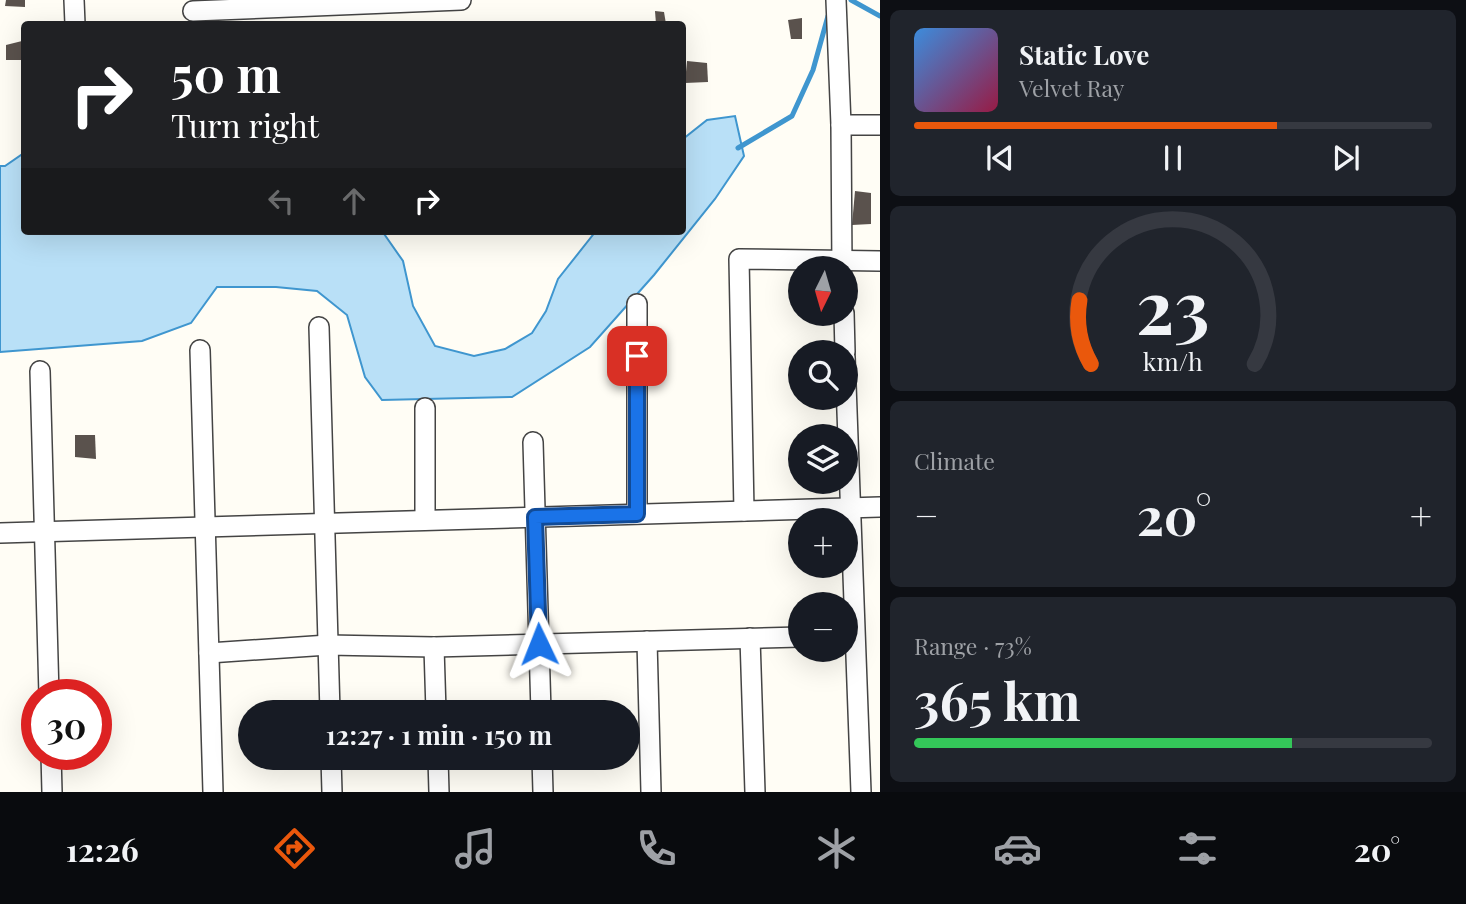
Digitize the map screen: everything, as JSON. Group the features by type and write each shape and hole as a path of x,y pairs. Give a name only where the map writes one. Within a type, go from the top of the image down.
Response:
{"street":[{"path":"75,0 75,21"},
{"path":"193,12 461,0"},
{"path":"836,0 842,256"},
{"path":"841,125 880,124"},
{"path":"744,511 739,259 788,261"},
{"path":"858,263 880,261"},
{"path":"637,304 637,514"},
{"path":"319,327 330,700"},
{"path":"200,350 213,792"},
{"path":"40,371 49,679"},
{"path":"425,408 425,520"},
{"path":"847,410 851,508 880,507"},
{"path":"533,442 541,700"},
{"path":"0,533 788,510"},
{"path":"209,653 328,645 434,647 788,637"},
{"path":"750,638 755,792"},
{"path":"647,641 651,792"},
{"path":"434,647 436,700"},
{"path":"853,662 860,792"},
{"path":"51,770 52,792"},
{"path":"331,770 332,792"},
{"path":"438,770 439,792"},
{"path":"542,770 543,792"}],"water":[{"path":"735,116 744,156 715,199 654,275 590,347 512,397 382,400 365,377 347,315 317,291 276,287 217,287 191,323 142,341 0,352 0,166 5,166 21,155 21,235 385,235 403,261 413,306 435,346 474,356 505,349 532,333 546,311 558,279 593,235 686,235 686,137 707,120"}],"building":[{"path":"6,0 25,0 25,7 5,6"},
{"path":"655,11 664,12 666,21 656,21"},
{"path":"802,18 802,39 791,39 788,20"},
{"path":"21,41 21,60 6,60 6,45"},
{"path":"687,61 707,63 708,82 686,83"},
{"path":"855,191 871,193 871,224 852,225"},
{"path":"75,435 95,435 96,459 75,457"}],"waterway":[{"path":"851,0 880,16"},
{"path":"738,148 792,116 813,70 828,16"}],"route":[{"path":"539,644 535,517 637,514 637,356"}]}
